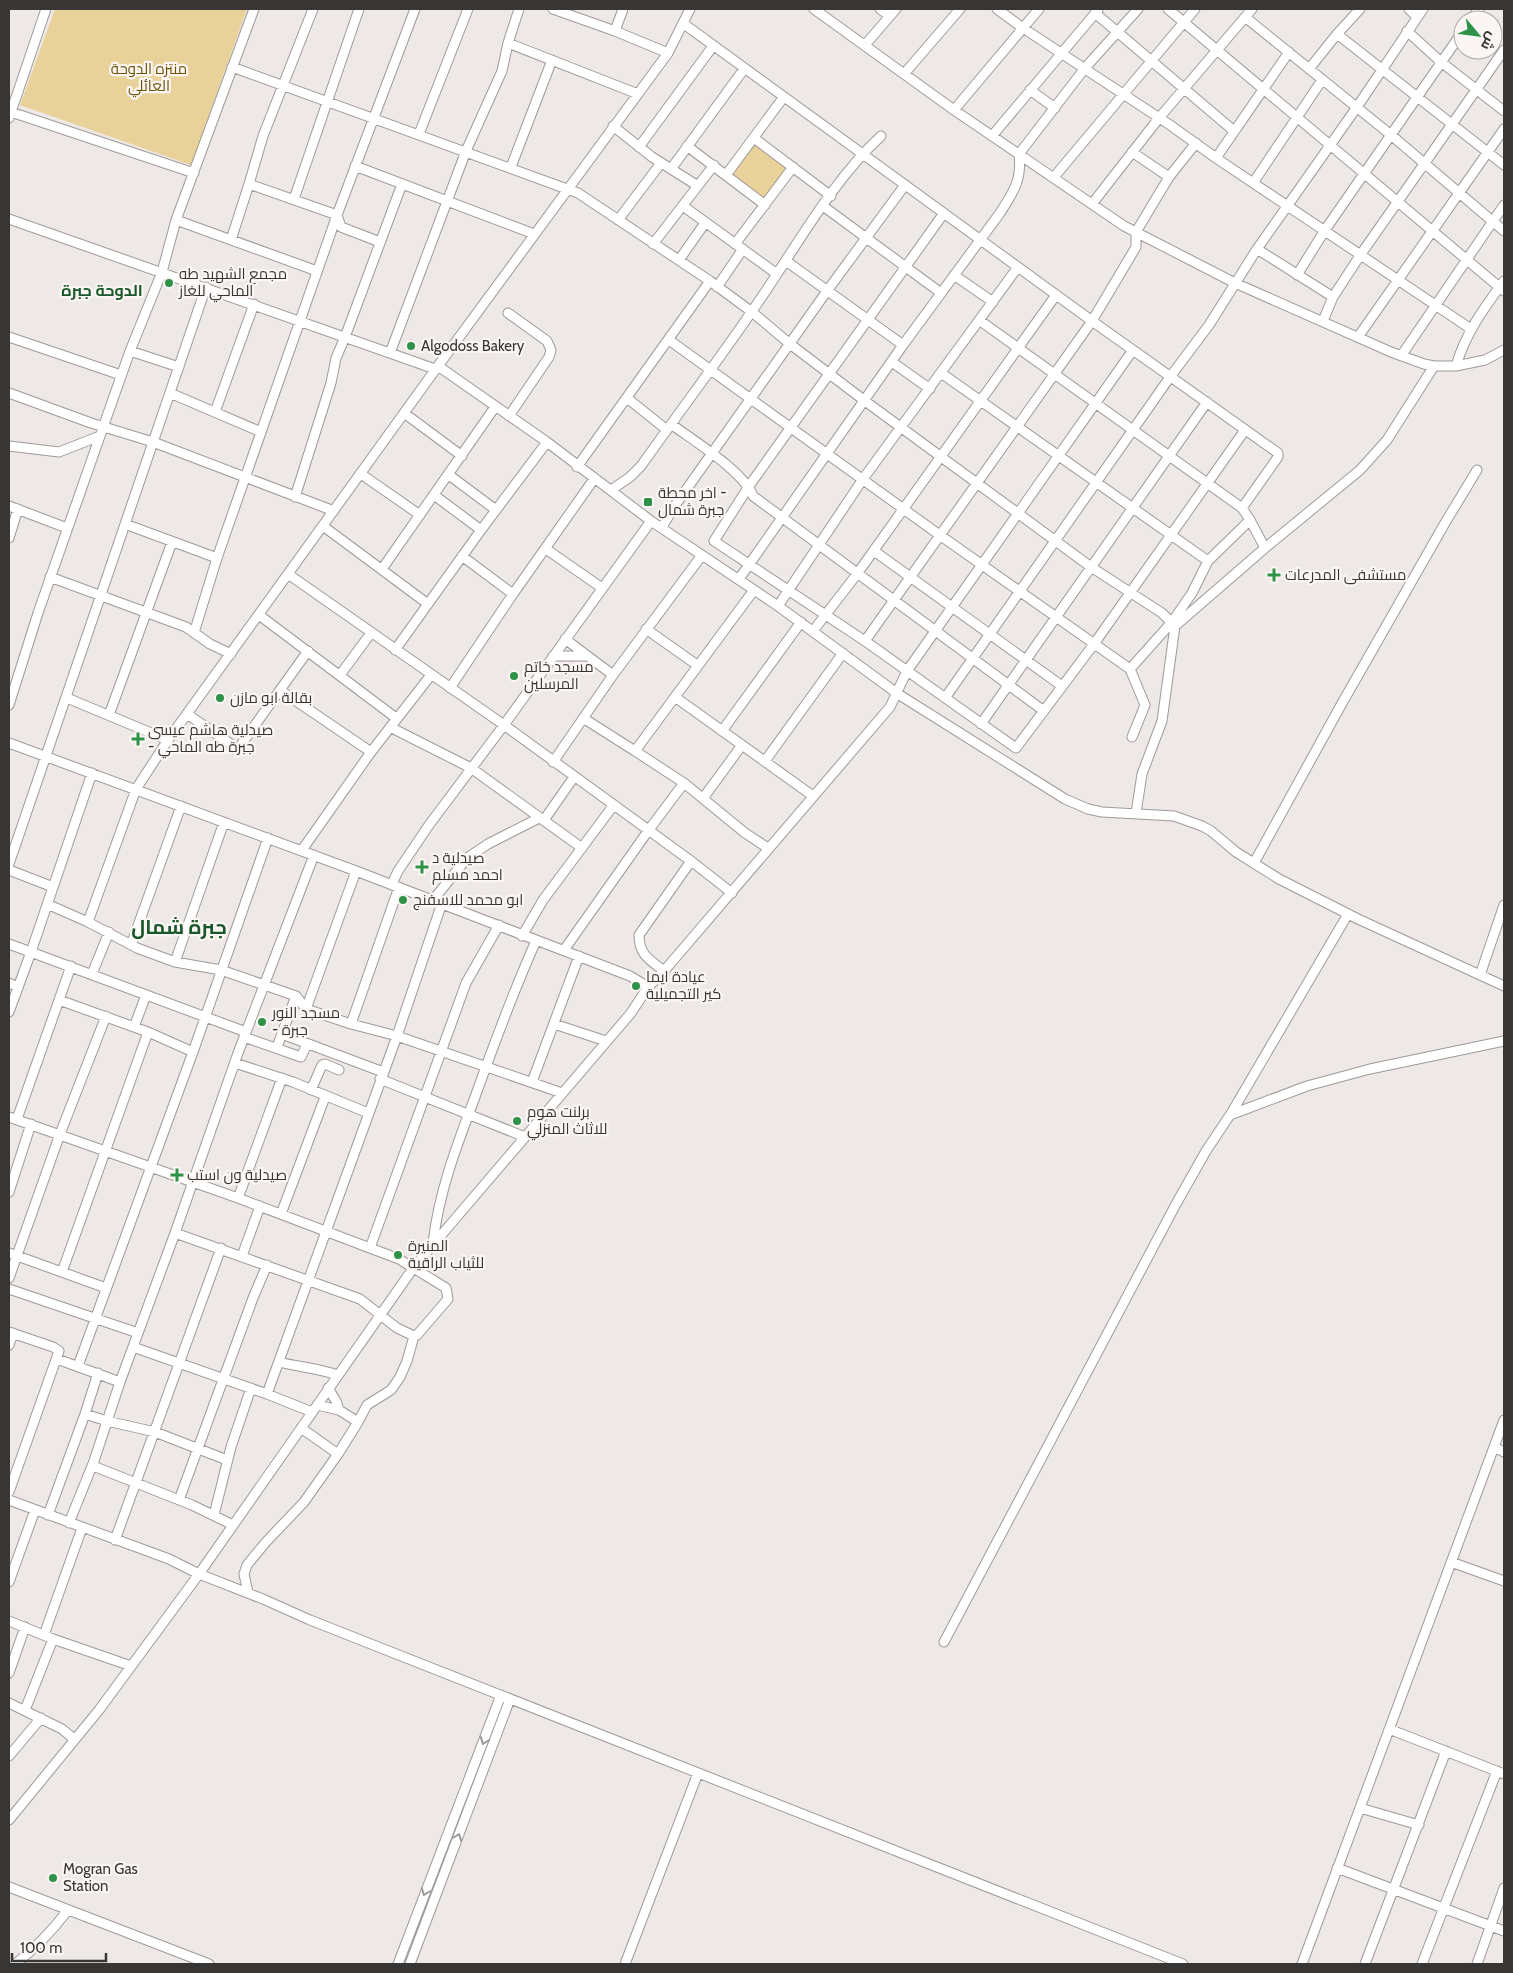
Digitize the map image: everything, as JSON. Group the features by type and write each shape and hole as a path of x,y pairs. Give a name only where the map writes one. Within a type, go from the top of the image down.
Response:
{"street":[{"path":"46,9 10,115 194,173"},
{"path":"9,704 12,683 130,351 162,272 176,220 254,9"},
{"path":"232,240 263,136 313,9"},
{"path":"294,199 359,9"},
{"path":"194,633 217,558 337,215 415,9"},
{"path":"419,134 468,9"},
{"path":"390,352 466,151 502,72 508,43 519,9"},
{"path":"553,9 615,31 668,53"},
{"path":"615,31 623,9"},
{"path":"88,922 136,789 168,740 361,474 436,367 668,53 690,9"},
{"path":"814,9 954,110 1092,204 1136,232 1235,283 1401,356 1434,366 1456,366 1485,360 1504,350"},
{"path":"865,45 893,12 880,9"},
{"path":"904,74 960,9"},
{"path":"997,9 1022,28 1123,93 1216,158 1471,329"},
{"path":"954,110 1039,9"},
{"path":"739,580 903,345 1013,192 1021,168 1019,154 1085,68 1138,9"},
{"path":"1168,9 1466,259 1503,287 1471,329 1462,346 1456,366"},
{"path":"1054,178 1195,9"},
{"path":"1092,204 1158,118 1252,9"},
{"path":"1309,69 1360,9"},
{"path":"1409,9 1417,17"},
{"path":"945,698 1170,377 1209,326 1257,250 1423,9"},
{"path":"992,136 1097,11 1118,33 1234,131"},
{"path":"1245,17 1425,163 1504,231"},
{"path":"684,24 744,70 981,239 1092,322 1207,402 1278,455 1242,508"},
{"path":"1407,32 1441,62 1504,111"},
{"path":"1337,34 1504,165"},
{"path":"508,43 638,94"},
{"path":"1297,275 1325,230 1453,45"},
{"path":"639,147 713,46"},
{"path":"1323,321 1333,297 1361,254 1478,90 1504,50"},
{"path":"1216,158 1289,52"},
{"path":"511,167 552,60"},
{"path":"232,66 578,193 714,284 865,401 1091,567 1174,624"},
{"path":"671,169 744,70"},
{"path":"1253,183 1322,80"},
{"path":"1030,90 1054,108"},
{"path":"726,175 783,98"},
{"path":"613,126 639,147 698,186"},
{"path":"1358,338 1504,129"},
{"path":"611,490 637,471 752,312 823,206 862,154 881,136"},
{"path":"754,138 831,196"},
{"path":"865,641 978,483 1016,426 1092,322 1136,248 1136,232 1169,177 1196,143"},
{"path":"687,146 764,205"},
{"path":"1132,152 1169,177"},
{"path":"618,220 661,162"},
{"path":"653,244 714,165"},
{"path":"355,166 534,234"},
{"path":"577,467 668,340 714,284 764,205 792,167"},
{"path":"249,184 337,215"},
{"path":"295,496 331,383 336,358 346,337 402,184"},
{"path":"662,527 827,291 905,185"},
{"path":"1401,356 1504,205"},
{"path":"683,206 778,274"},
{"path":"823,206 941,293"},
{"path":"944,213 749,486 714,541 865,641 1016,748 1094,644 1245,430"},
{"path":"337,215 341,227 380,242"},
{"path":"9,218 436,367 547,442 577,467 651,521 801,622 898,694 1065,799 1102,812 1174,816 1202,826 1236,852 1279,878 1348,914 1504,986"},
{"path":"176,220 318,272"},
{"path":"679,260 705,223"},
{"path":"1257,250 1333,297"},
{"path":"786,261 903,345"},
{"path":"778,606 862,479 942,373 1018,267"},
{"path":"954,275 993,302"},
{"path":"9,864 206,287"},
{"path":"813,631 874,551 1056,295"},
{"path":"215,412 254,304"},
{"path":"508,313 547,341 551,350 549,357 509,416"},
{"path":"979,320 1242,508 1265,548"},
{"path":"9,337 121,376"},
{"path":"668,340 940,536 1130,669 1145,705 1132,737"},
{"path":"9,1820 99,1710 199,1574 414,1267 631,1013 648,987 732,893 768,848 890,706 898,694 907,672 935,630 1133,350"},
{"path":"130,351 179,367"},
{"path":"892,362 930,389"},
{"path":"1130,669 1174,624 1365,464 1387,440 1434,366"},
{"path":"942,373 1208,561"},
{"path":"9,393 104,427 154,442 334,511"},
{"path":"170,393 261,432"},
{"path":"626,398 712,454 749,486 753,496 783,516 848,565 857,574 1044,711"},
{"path":"981,724 1207,402"},
{"path":"382,570 449,476 495,407"},
{"path":"404,414 462,456"},
{"path":"9,446 59,452 100,436"},
{"path":"395,650 547,442"},
{"path":"1254,863 1341,705 1477,470"},
{"path":"361,474 420,515"},
{"path":"449,476 496,510"},
{"path":"450,688 594,479"},
{"path":"434,495 481,530"},
{"path":"9,506 67,528"},
{"path":"9,538 18,509"},
{"path":"1136,813 1142,774 1162,721 1174,624 1208,561 1250,520"},
{"path":"350,1024 396,886 398,871 651,521"},
{"path":"125,524 217,558"},
{"path":"323,526 428,604"},
{"path":"109,715 172,542"},
{"path":"546,548 602,588"},
{"path":"874,551 1062,686"},
{"path":"554,762 582,718 702,555"},
{"path":"462,556 513,594"},
{"path":"288,574 504,725 613,806 692,861 732,893"},
{"path":"50,577 100,594 186,628 210,644 231,654"},
{"path":"636,751 697,665 754,590"},
{"path":"259,615 396,718"},
{"path":"722,731 801,622"},
{"path":"646,629 697,665"},
{"path":"340,675 371,633"},
{"path":"565,639 613,675"},
{"path":"186,714 238,749 308,651"},
{"path":"765,761 843,654"},
{"path":"553,656 588,656"},
{"path":"302,850 370,752 431,675"},
{"path":"280,690 370,752"},
{"path":"675,697 813,796"},
{"path":"67,698 168,740"},
{"path":"582,718 684,783 745,833 768,848"},
{"path":"390,727 471,768 582,848"},
{"path":"9,743 92,772 499,925 522,936 564,950 636,979 648,987"},
{"path":"704,798 742,745"},
{"path":"9,1012 92,772"},
{"path":"267,1394 310,1280 397,1036 438,902 467,858 488,844 542,819 574,777"},
{"path":"564,950 684,783"},
{"path":"131,945 181,806"},
{"path":"522,936 543,900 613,806"},
{"path":"175,962 224,822"},
{"path":"78,1366 194,1052 268,838"},
{"path":"69,1523 92,1466 120,1382 175,1233 234,1063 314,855"},
{"path":"664,971 644,955 639,946 640,935 692,861"},
{"path":"9,870 52,887"},
{"path":"306,1009 356,871"},
{"path":"47,904 109,932 131,945 175,962 221,970 296,996 306,1009 350,1024 397,1036 562,1093"},
{"path":"1480,975 1504,905"},
{"path":"944,1642 1176,1204 1348,914"},
{"path":"370,1248 470,972 499,925"},
{"path":"92,974 109,932"},
{"path":"433,1243 436,1215 445,1180 514,990 536,941"},
{"path":"9,944 205,1017 302,1057 307,1044"},
{"path":"532,1082 579,956"},
{"path":"71,966 13,1118 260,1206 400,1259 446,1288 448,1293 448,1300 414,1336 407,1361 391,1390 367,1405 338,1454 304,1502 266,1542 248,1565 244,1574 248,1593"},
{"path":"9,983 18,987"},
{"path":"134,1027 146,995"},
{"path":"277,1047 296,996"},
{"path":"59,1000 148,1032 194,1052"},
{"path":"9,1278 12,1254 106,1016"},
{"path":"554,1024 606,1041"},
{"path":"62,1272 148,1032"},
{"path":"282,1034 525,1138"},
{"path":"1230,1115 1308,1086 1370,1069 1432,1054 1504,1041"},
{"path":"234,1063 282,1078 368,1113"},
{"path":"311,1090 322,1065 324,1064 339,1070"},
{"path":"238,1198 282,1078"},
{"path":"281,1214 325,1097"},
{"path":"9,1192 31,1124"},
{"path":"242,1256 260,1206"},
{"path":"175,1233 360,1299 397,1328 414,1336"},
{"path":"115,1540 221,1248"},
{"path":"12,1254 106,1288"},
{"path":"178,1500 267,1265"},
{"path":"9,1289 138,1333"},
{"path":"9,1345 11,1333 57,1348 59,1354 9,1492"},
{"path":"133,1347 267,1394 314,1408 338,1410 358,1422"},
{"path":"57,1359 120,1382"},
{"path":"279,1362 337,1375"},
{"path":"48,1515 98,1373"},
{"path":"214,1515 227,1460 251,1388"},
{"path":"328,1388 336,1401 338,1410"},
{"path":"85,1414 155,1432 227,1460"},
{"path":"1302,1964 1504,1420"},
{"path":"300,1428 338,1454"},
{"path":"1494,1447 1504,1452"},
{"path":"92,1466 136,1482 233,1525"},
{"path":"9,1500 169,1559 199,1574 310,1620 1183,1964"},
{"path":"9,1582 35,1510"},
{"path":"44,1635 82,1528"},
{"path":"1451,1562 1504,1581"},
{"path":"9,1621 131,1666"},
{"path":"9,1673 25,1627"},
{"path":"25,1710 54,1639"},
{"path":"398,1964 506,1697"},
{"path":"410,1964 506,1697"},
{"path":"9,1703 62,1729 74,1740"},
{"path":"9,1756 41,1718"},
{"path":"1389,1729 1501,1773 1422,1964"},
{"path":"1365,1964 1446,1751"},
{"path":"625,1964 698,1773"},
{"path":"1360,1808 1419,1826"},
{"path":"1337,1868 1504,1931"},
{"path":"9,1887 209,1964"},
{"path":"1478,1964 1504,1888"},
{"path":"16,1964 51,1933 68,1910"}],"green space":[{"name":"منتزه الدوحة العائلي","path":"55,9 247,9 191,165 20,105"},
{"path":"754,144 787,168 764,200 731,176"}],"place":[{"name":"مجمع الشهيد طه الماحي للغاز","path":"169,283"},
{"name":"Algodoss Bakery","path":"411,346"},
{"name":"اخر محطة - جبرة شمال","path":"648,502"},
{"name":"مستشفى المدرعات","path":"1274,575"},
{"name":"مسجد خاتم المرسلين","path":"514,676"},
{"name":"بقالة ابو مازن","path":"220,698"},
{"name":"صيدلية هاشم عيسى - جبرة طه الماحي","path":"138,739"},
{"name":"صيدلية د احمد مسلم","path":"422,867"},
{"name":"ابو محمد للاسفنج","path":"403,900"},
{"name":"عيادة ايما كير التجميلية","path":"636,986"},
{"name":"مسجد النور - جبرة","path":"262,1022"},
{"name":"برلنت هوم للاثاث المنزلي","path":"517,1121"},
{"name":"صيدلية ون استب","path":"177,1175"},
{"name":"المنيرة للثياب الراقية","path":"398,1255"},
{"name":"Mogran Gas Station","path":"53,1878"}],"district":[{"name":"الدوحة جبرة","path":"102,290"},
{"name":"جبرة شمال","path":"179,927"}]}
